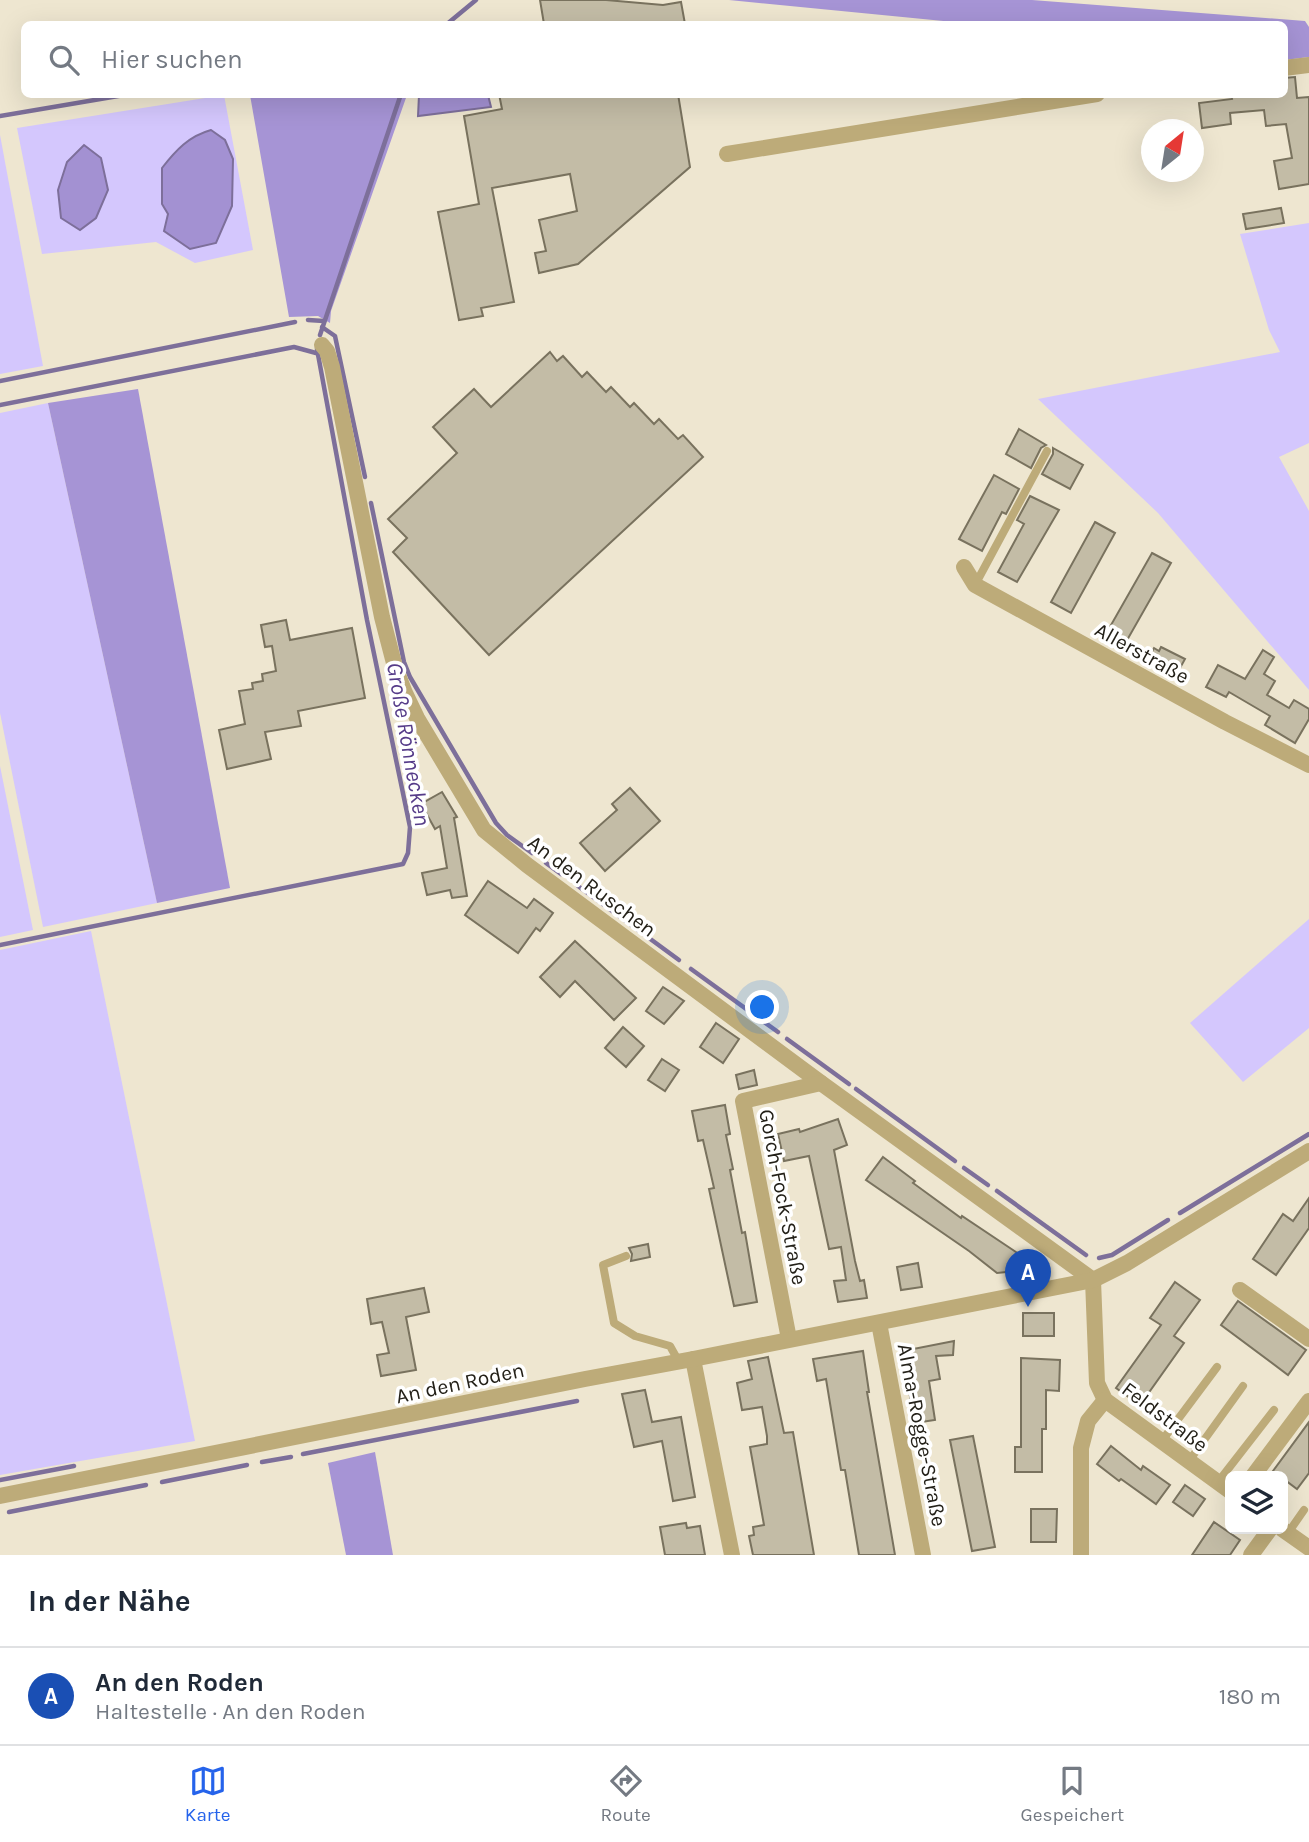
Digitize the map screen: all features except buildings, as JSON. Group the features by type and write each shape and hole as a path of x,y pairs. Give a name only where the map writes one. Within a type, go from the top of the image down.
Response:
{"street":[{"path":"1288,68 1309,65"},
{"path":"727,155 1073,98"},
{"name":"An den Ruschen","path":"322,345 332,367 379,603 395,667 416,718 484,830 527,865 821,1083 1093,1280"},
{"name":"Allerstraße","path":"964,567 975,585 1309,765"},
{"name":"Gorch-Fock-Straße","path":"789,1339 743,1101 821,1083"},
{"name":"An den Roden","path":"0,1496 585,1378 686,1361 1093,1280 1127,1263 1309,1151"},
{"name":"Feldstraße","path":"1093,1280 1097,1383 1105,1399 1224,1487"},
{"path":"1240,1290 1309,1339"},
{"name":"Alma-Rogge-Straße","path":"879,1322 923,1555"},
{"path":"686,1361 732,1555"},
{"path":"1081,1555 1080,1448 1088,1421 1105,1399"},
{"path":"1258,1471 1309,1401"},
{"path":"1288,1533 1309,1548"},
{"path":"1251,1555 1266,1534"}],"lane":[{"path":"975,585 1047,451"},
{"path":"626,1256 603,1265 614,1323 635,1336 670,1346 686,1361"},
{"path":"1161,1442 1217,1367"},
{"path":"1189,1461 1243,1386"},
{"path":"1224,1487 1274,1410"},
{"path":"1288,1528 1304,1510"}],"shaded area":[{"path":"729,0 1032,0 1305,21 1309,27 1309,57 1288,60 1288,21 943,21"},
{"path":"205,98 225,98 253,250 195,263 156,242 42,254 17,128"},
{"path":"251,98 406,98 331,311 330,323 318,316 289,317"},
{"path":"419,98 489,98 491,107 418,116"},
{"path":"211,130 225,140 233,159 232,206 216,243 190,249 164,231 168,214 162,204 162,168 183,144"},
{"path":"0,135 43,366 0,374"},
{"path":"84,145 101,158 108,190 96,218 80,230 61,218 58,190 67,162"},
{"path":"1309,223 1309,443 1279,457 1309,511 1309,690 1158,513 1038,399 1280,352 1269,330 1240,234"},
{"path":"138,389 230,888 157,903 48,403"},
{"path":"48,403 157,903 43,927 0,713 0,413"},
{"path":"0,766 33,930 0,937"},
{"path":"1309,919 1309,1028 1243,1082 1190,1023"},
{"path":"91,931 195,1441 0,1475 0,950"},
{"path":"375,1452 393,1555 346,1555 328,1463"}],"waterway":[{"path":"451,21 476,0"},
{"path":"0,116 106,98"},
{"name":"Große Rönnecken","path":"320,335 400,98"},
{"path":"308,320 324,321"},
{"path":"0,381 295,322"},
{"path":"322,327 335,336 365,477"},
{"path":"0,405 294,347 316,353"},
{"name":"Große Rönnecken","path":"0,945 403,864 408,853 410,827 367,620 317,349"},
{"path":"371,503 404,662 410,677 496,823 507,835 532,853"},
{"path":"546,863 561,874"},
{"path":"578,886 679,960"},
{"path":"691,969 778,1032"},
{"path":"787,1039 849,1084"},
{"path":"856,1089 955,1161"},
{"path":"1180,1213 1309,1134"},
{"path":"964,1168 988,1185"},
{"path":"997,1191 1086,1255"},
{"path":"1099,1258 1112,1255 1168,1220"},
{"path":"303,1454 577,1401"},
{"path":"262,1462 291,1457"},
{"path":"162,1482 247,1465"},
{"path":"0,1480 74,1466"},
{"path":"9,1512 146,1485"}],"place":[{"name":"An den Roden","path":"1028,1307"}]}
